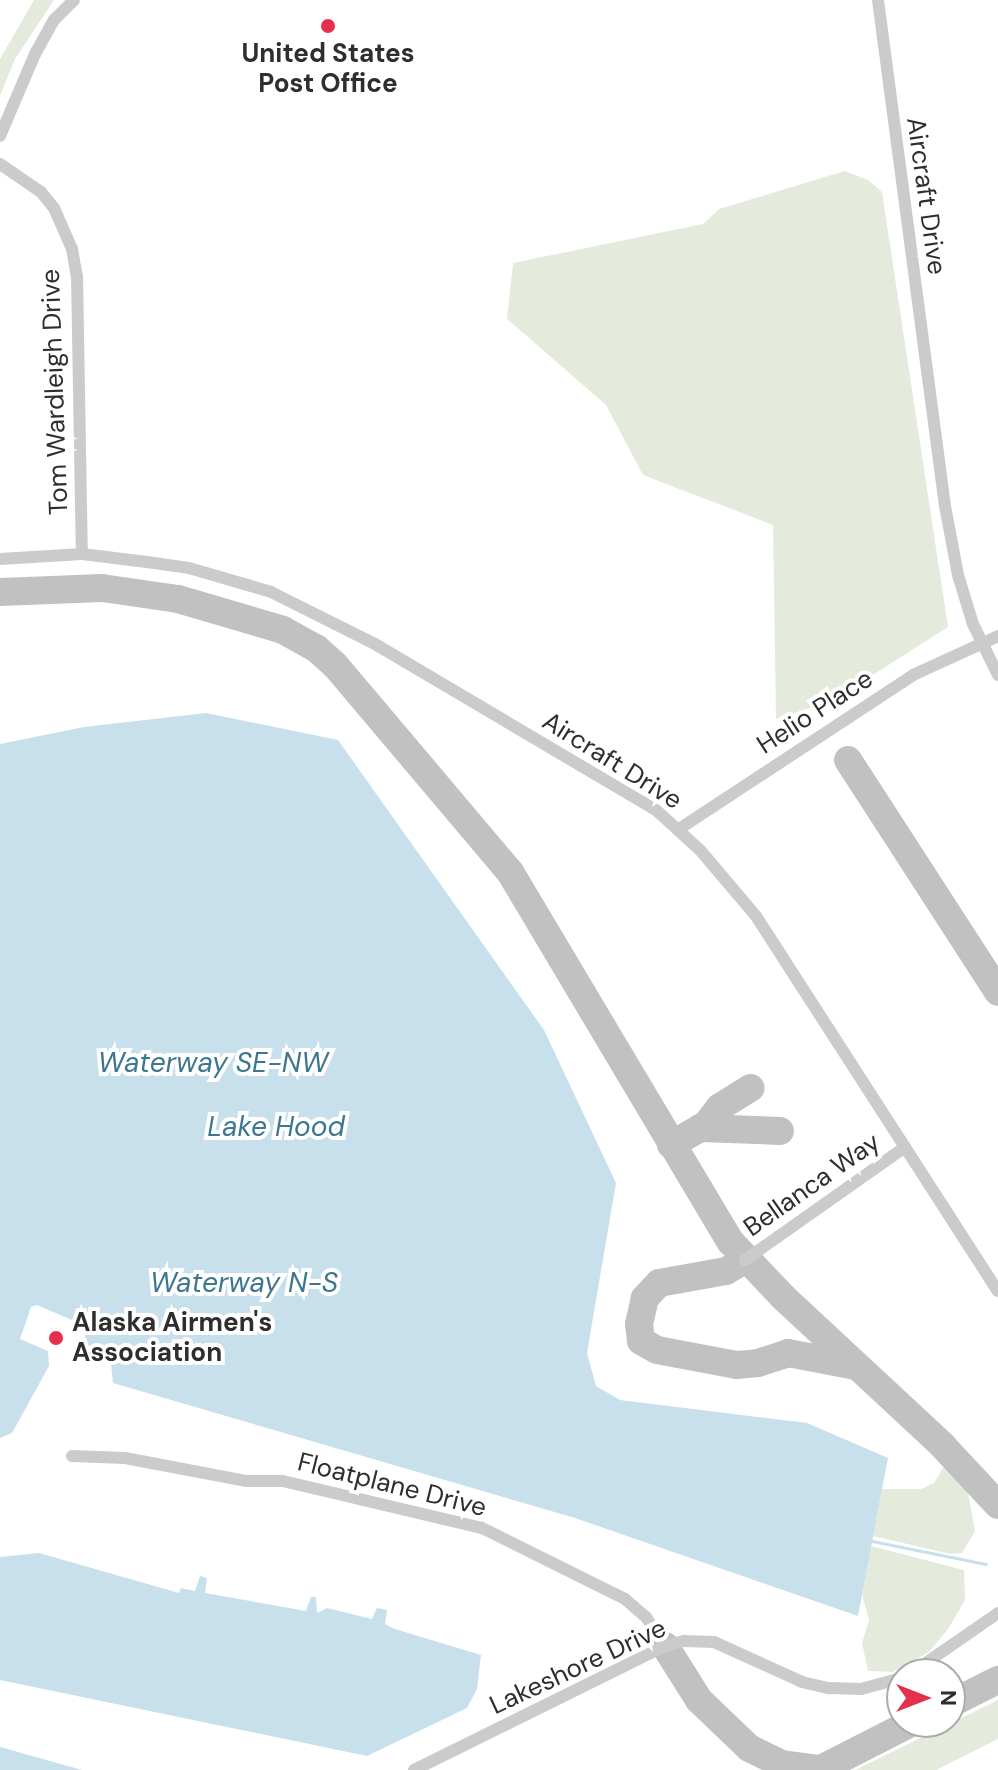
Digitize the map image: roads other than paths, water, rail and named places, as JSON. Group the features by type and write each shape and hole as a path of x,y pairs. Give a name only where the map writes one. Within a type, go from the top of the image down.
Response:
{"street":[{"path":"0,136 35,54 54,20 74,0"},
{"name":"Aircraft Drive","path":"878,0 945,506 958,575 982,644 998,675"},
{"name":"Tom Wardleigh Drive","path":"0,164 41,192 54,208 72,249 77,276 82,554"},
{"name":"Aircraft Drive","path":"0,559 82,554 189,568 271,592 375,644 656,810 679,829 756,916 998,1291"},
{"name":"Helio Place","path":"679,829 913,675 998,636"},
{"name":"Bellanca Way","path":"745,1260 905,1147"},
{"name":"Floatplane Drive","path":"72,1456 125,1458 247,1481 283,1481 482,1528 625,1599 646,1617 665,1646"},
{"path":"933,1658 998,1613"},
{"name":"Lakeshore Drive","path":"414,1770 665,1646 684,1641 714,1642 802,1682 829,1688 861,1689 886,1682"}],"water":[{"name":"Lake Hood","path":"206,713 338,740 544,1030 616,1183 587,1353 596,1386 620,1400 807,1423 888,1458 858,1616 575,1518 113,1383 111,1364 80,1353 88,1327 37,1305 31,1307 20,1339 48,1351 49,1366 12,1433 0,1438 0,744 84,727"},
{"path":"39,1553 179,1593 181,1588 195,1591 200,1576 207,1578 205,1593 306,1611 311,1597 316,1597 317,1613 327,1608 372,1619 377,1608 387,1610 385,1624 395,1629 481,1655 477,1689 467,1708 367,1756 0,1680 0,1557"},
{"path":"0,1747 82,1770 0,1770"}],"waterway":[{"path":"872,1541 986,1564"}],"place":[{"name":"United States Post Office","path":"328,26"},
{"name":"Alaska Airmen's Association","path":"56,1338"}],"water label":[{"name":"Waterway SE-NW","path":"213,1063"},
{"name":"Waterway N-S","path":"244,1283"}]}
